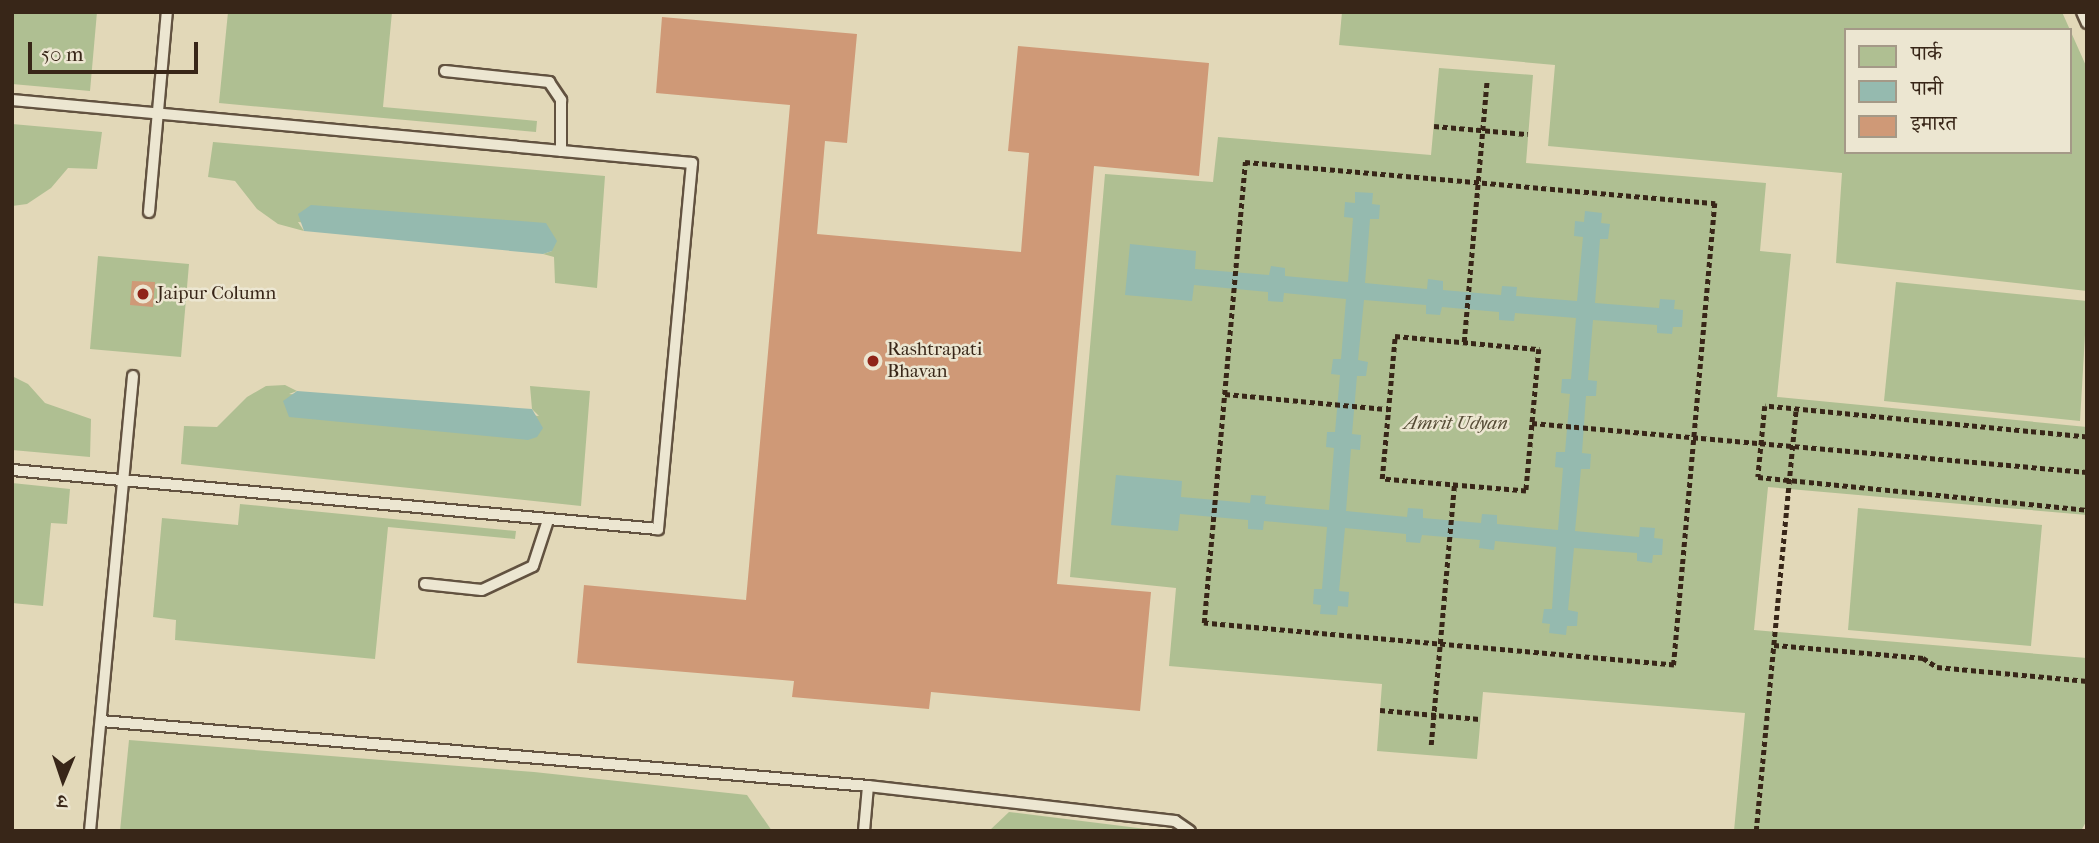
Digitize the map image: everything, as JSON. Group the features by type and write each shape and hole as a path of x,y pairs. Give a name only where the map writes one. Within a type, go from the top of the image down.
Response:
{"lane":[{"path":"149,212 167,12"},
{"path":"2082,12 2087,23"},
{"path":"445,71 549,82 561,100 561,151"},
{"path":"12,100 692,163 659,530 12,470"},
{"path":"90,831 133,376"},
{"path":"425,584 482,590 533,566 548,520"},
{"path":"100,721 869,786 1175,821 1190,831"},
{"path":"864,831 869,786"}],"path":[{"path":"1464,342 1488,80"},
{"path":"1434,126 1528,134"},
{"path":"1245,162 1479,182 1715,203 1674,665 1204,623 1245,162"},
{"path":"1395,336 1464,342 1539,349 1526,491 1382,478 1395,336"},
{"path":"1225,394 1388,408"},
{"path":"2087,437 1765,406 1758,477 2087,510"},
{"path":"1756,831 1796,409"},
{"path":"1532,423 2087,472"},
{"path":"1431,745 1454,485"},
{"path":"1774,645 1923,658 1937,667 2087,681"},
{"path":"1380,710 1480,719"}],"green space":[{"path":"12,12 97,12 90,91 12,84"},
{"path":"228,12 392,12 383,107 537,121 536,132 219,103"},
{"path":"1342,12 2062,12 2069,28 1843,28 1843,154 2071,154 2071,32 2087,68 2087,291 1836,263 1842,173 1548,146 1555,65 1339,45"},
{"name":"Amrit Udyan","path":"1439,68 1533,75 1526,163 1766,183 1760,251 1791,254 1777,397 2087,427 2087,515 1768,487 1754,630 2087,658 2087,820 2081,831 1734,831 1745,713 1483,692 1477,759 1377,751 1382,684 1169,666 1176,588 1070,577 1105,174 1213,182 1218,137 1431,155"},
{"path":"12,124 102,132 97,169 68,168 51,188 27,204 12,206"},
{"path":"213,142 605,176 597,288 555,283 554,257 543,254 552,251 298,222 304,231 278,224 257,209 235,181 208,177"},
{"path":"98,256 189,264 181,357 90,349"},
{"path":"1896,282 2087,301 2080,421 1884,401"},
{"path":"12,376 28,384 45,403 91,419 90,457 12,450"},
{"path":"285,385 297,391 289,394 539,416 532,409 530,386 590,391 581,506 181,464 184,426 217,427 247,397 266,386"},
{"path":"12,483 70,489 67,524 51,523 43,606 12,603"},
{"path":"240,504 516,531 515,539 388,527 375,659 175,640 176,620 153,617 162,518 238,525"},
{"path":"1858,508 2042,525 2031,646 1848,630"},
{"path":"129,740 534,772 747,795 772,831 120,831"},
{"path":"1009,812 1162,831 989,831"}],"water":[{"path":"1355,192 1373,193 1372,204 1380,205 1379,219 1370,219 1365,283 1427,289 1428,279 1443,281 1443,290 1501,295 1502,286 1517,287 1516,296 1577,301 1583,237 1574,236 1575,221 1584,222 1585,211 1602,213 1601,223 1610,224 1608,239 1600,239 1595,303 1659,308 1660,299 1675,300 1674,309 1683,310 1682,327 1673,327 1672,334 1657,333 1657,325 1593,320 1588,380 1597,381 1596,396 1586,396 1582,453 1591,454 1590,469 1581,469 1575,531 1639,537 1640,527 1655,528 1654,538 1663,539 1662,555 1653,555 1652,563 1637,561 1637,553 1574,548 1568,610 1578,612 1577,626 1567,626 1566,635 1549,633 1550,624 1542,623 1544,609 1552,609 1556,547 1495,541 1494,550 1479,548 1480,540 1422,535 1420,543 1406,542 1406,534 1345,528 1339,591 1349,592 1348,607 1338,606 1337,615 1320,614 1321,605 1313,604 1314,589 1322,589 1327,527 1264,521 1263,530 1248,529 1248,520 1180,514 1178,531 1111,525 1116,475 1182,481 1181,497 1250,503 1251,495 1266,496 1265,504 1329,510 1334,448 1326,447 1327,432 1335,432 1340,375 1331,374 1333,359 1341,359 1346,299 1284,293 1283,302 1268,301 1268,292 1194,285 1192,301 1125,295 1130,244 1196,251 1195,269 1269,275 1271,266 1285,268 1285,276 1348,282 1353,218 1344,217 1345,202 1355,203","holes":["1364,300 1426,305 1426,314 1440,315 1442,307 1499,312 1499,320 1514,321 1515,313 1576,318 1571,379 1562,379 1561,393 1570,394 1565,452 1556,452 1555,467 1563,468 1558,530 1497,524 1497,515 1482,514 1481,523 1423,518 1423,509 1408,508 1407,517 1346,511 1351,449 1360,450 1361,435 1352,434 1357,376 1366,376 1368,362 1358,360"]},
{"path":"311,205 546,223 557,241 552,251 543,254 304,231 298,214"},
{"path":"297,391 532,409 543,428 537,437 528,440 289,417 283,401"}],"building":[{"path":"662,17 857,34 847,143 825,141 817,234 1021,252 1029,153 1008,151 1018,46 1209,63 1199,176 1094,166 1057,584 1151,592 1140,711 931,692 929,709 792,697 794,681 577,663 584,585 746,600 790,105 656,93"},
{"name":"Jaipur Column","path":"132,281 155,282 153,307 130,305"}],"place":[{"name":"Jaipur Column","path":"143,294"},
{"name":"Rashtrapati Bhavan","path":"873,361"}]}
